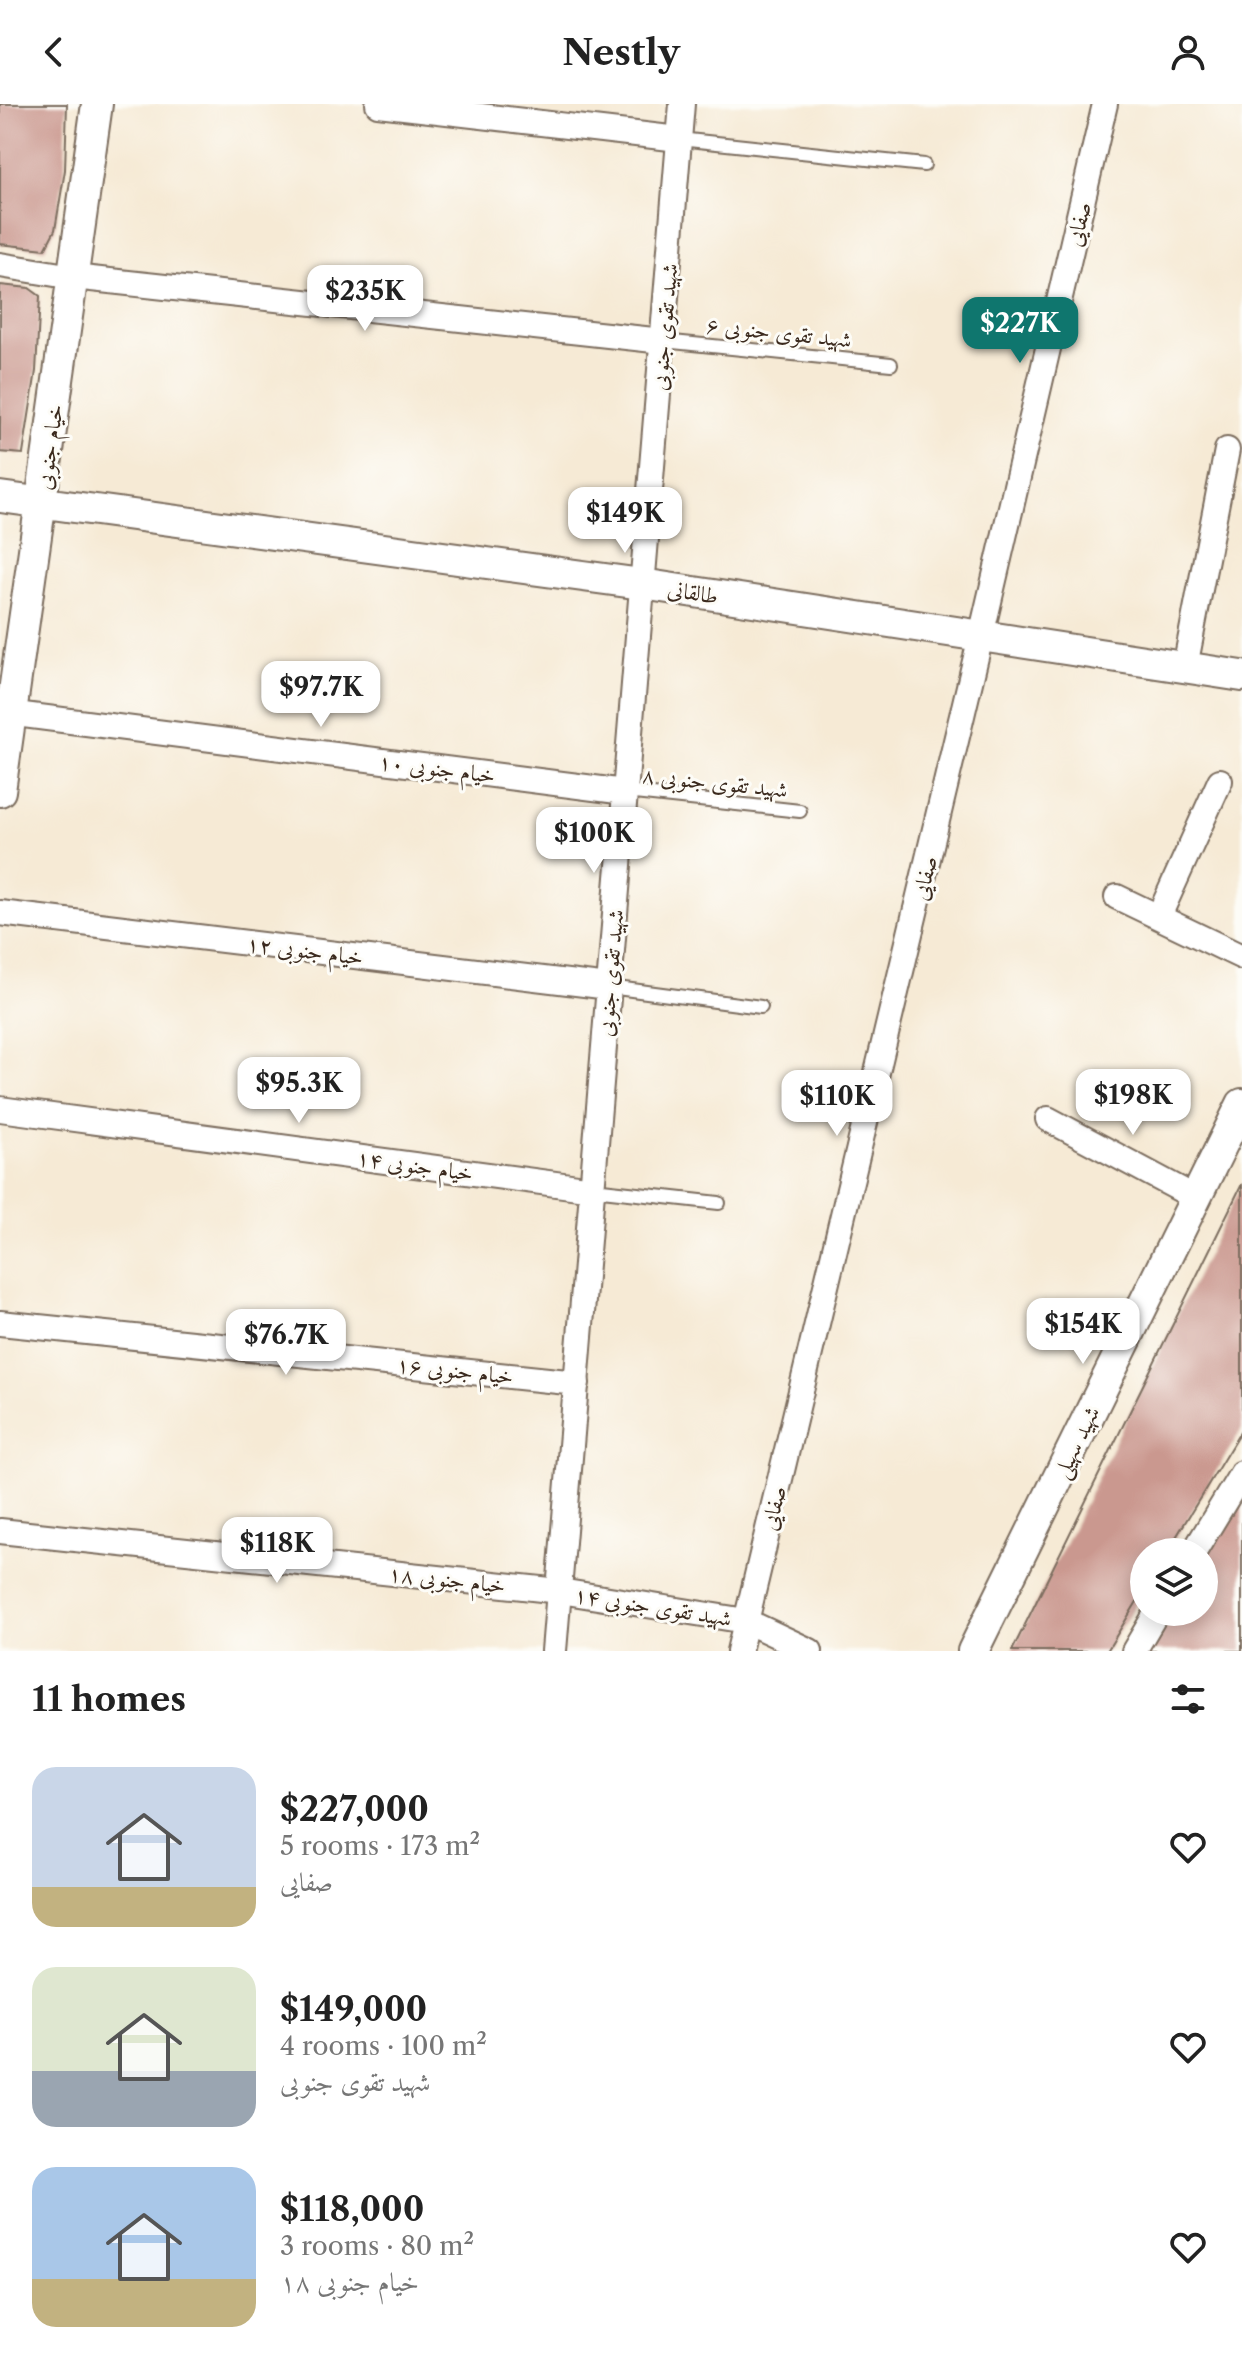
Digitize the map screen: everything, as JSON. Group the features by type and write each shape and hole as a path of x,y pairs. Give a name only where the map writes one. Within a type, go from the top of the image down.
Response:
{"street":[{"name":"خیام جنوبی","path":"0,791 6,712 41,502 97,104"},
{"path":"378,104 679,139"},
{"name":"شهید تقوی جنوبی","path":"554,1651 682,104"},
{"name":"صفایی","path":"739,1651 1105,104"},
{"path":"0,265 73,277 663,341"},
{"path":"1185,667 1227,450"},
{"name":"طالقانی","path":"0,497 642,584 1242,676"},
{"name":"خیام جنوبی ۱۰","path":"6,712 625,792"},
{"path":"1159,916 1220,781"},
{"path":"1117,897 1242,957"},
{"name":"خیام جنوبی ۱۲","path":"0,913 609,987"},
{"name":"شهید سهیلی","path":"973,1651 1242,1104"},
{"name":"خیام جنوبی ۱۴","path":"0,1109 593,1189"},
{"path":"1048,1119 1196,1198"},
{"name":"خیام جنوبی ۱۶","path":"0,1323 577,1383"},
{"path":"1203,1538 1242,1473"},
{"name":"خیام جنوبی ۱۸","path":"0,1531 560,1591"},
{"name":"شهید تقوی جنوبی ۱۴","path":"560,1591 746,1621 810,1651"},
{"path":"1134,1651 1149,1626"}],"lane":[{"path":"679,139 924,165"},
{"name":"شهید تقوی جنوبی ۶","path":"663,341 891,364"},
{"name":"شهید تقوی جنوبی ۸","path":"625,792 800,811"},
{"path":"609,987 761,1007"},
{"path":"593,1189 719,1203"}],"building":[{"path":"0,104 67,104 65,170 55,230 45,249 0,244"},
{"path":"0,285 29,288 40,296 36,371 23,454 0,452"},
{"path":"1242,1184 1242,1429 1176,1538 1130,1538 1130,1613 1107,1651 1012,1651"},
{"path":"1242,1495 1242,1651 1147,1651 1162,1626 1218,1626 1216,1538"}]}
